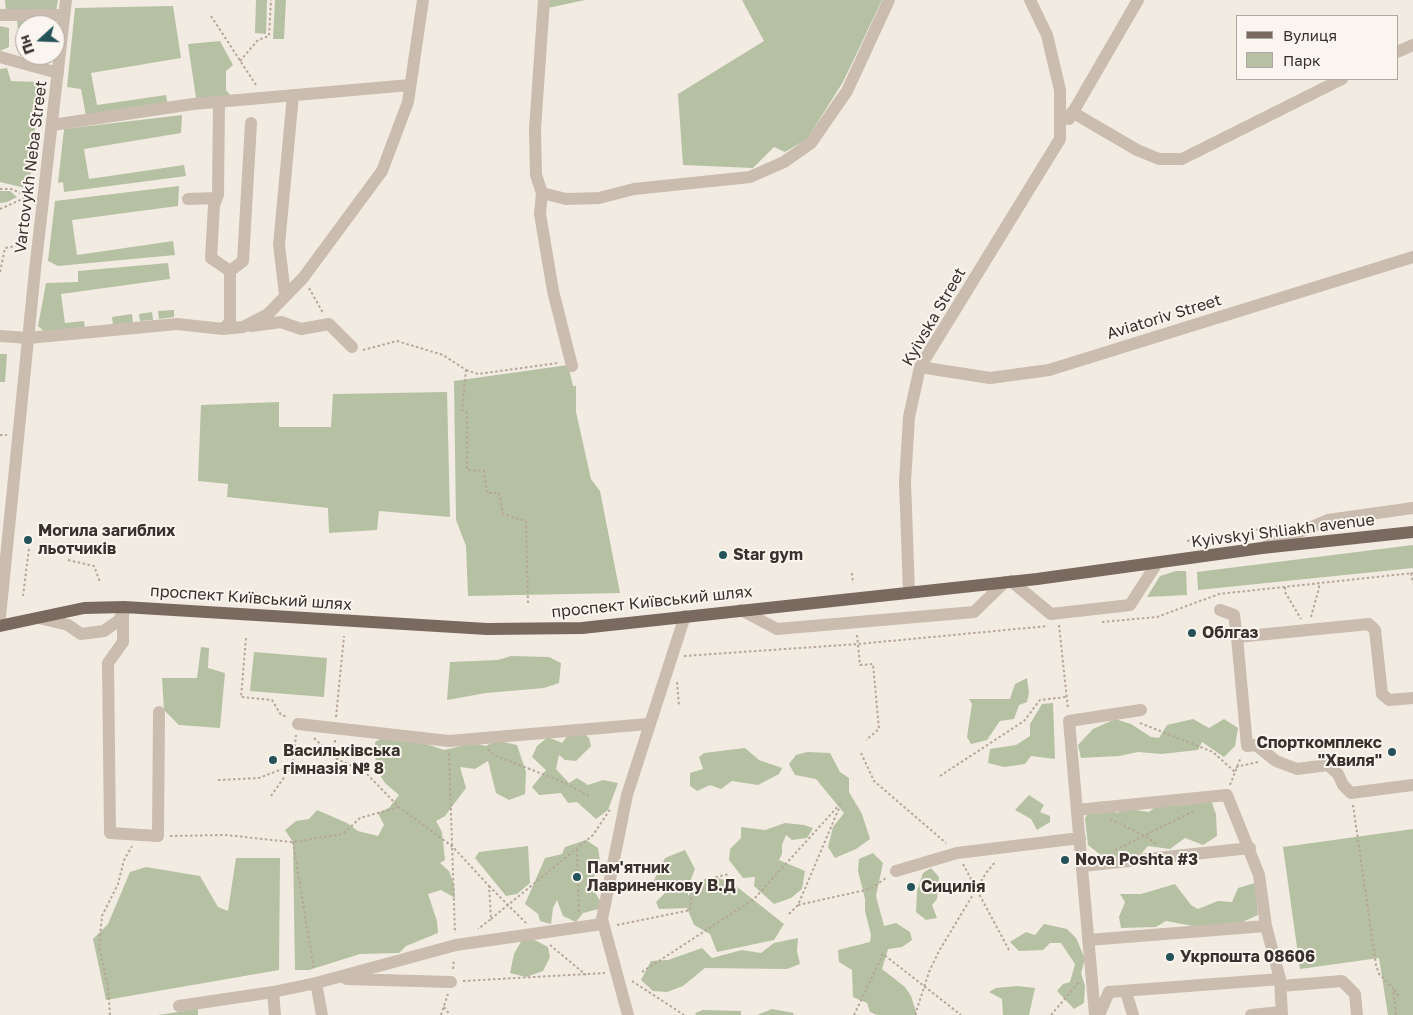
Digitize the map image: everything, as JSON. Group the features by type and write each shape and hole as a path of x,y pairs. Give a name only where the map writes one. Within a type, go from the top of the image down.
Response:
{"main road":[{"name":"Kyivskyi Shliakh avenue","path":"1157,563 1262,548 1413,532"},
{"name":"проспект Київський шлях","path":"0,626 84,608 487,629 582,628 1008,582 1157,563"}],"street":[{"name":"Vartovykh Neba Street","path":"64,15 66,0"},
{"path":"243,327 268,314 284,294 303,278 382,171 408,102 422,0"},
{"path":"544,0 535,129 536,175 542,193 540,214 553,291 572,364"},
{"path":"542,193 566,199 599,198 634,189 750,177 784,162 811,143 847,90 889,0"},
{"path":"1030,0 1047,35 1060,90 1060,139"},
{"name":"Kyivska Street","path":"909,592 905,482 909,417 920,367 1060,139 1072,112 1138,0"},
{"path":"0,15 15,15"},
{"path":"1398,52 1413,45"},
{"path":"0,57 58,73"},
{"name":"Vartovykh Neba Street","path":"0,617 3,547 59,65"},
{"path":"1072,112 1137,150 1159,159 1182,159 1340,80"},
{"path":"52,125 219,102 410,85"},
{"path":"284,294 279,245 293,95"},
{"path":"219,102 216,198 211,258 230,272"},
{"path":"224,329 230,322 230,272 243,261 251,123"},
{"path":"188,199 216,198"},
{"name":"Aviatoriv Street","path":"920,367 990,378 1049,370 1413,257"},
{"path":"0,336 28,338 176,324 224,329 281,322 301,329 329,324 352,347"},
{"path":"1262,548 1328,520 1413,508"},
{"path":"740,610 777,629 974,612 1008,582 1051,614 1130,605 1157,563"},
{"path":"1220,610 1234,614 1247,746 1256,745 1273,759 1297,768 1328,765 1338,774 1343,785 1351,793 1413,785"},
{"path":"36,618 60,622 81,634 104,632 124,611"},
{"path":"124,611 122,642 108,663 110,833 158,836 159,712"},
{"path":"628,1015 605,925 627,794 648,724 686,616"},
{"path":"1237,637 1369,624 1375,630 1382,694 1389,700 1413,698"},
{"path":"1095,1015 1080,838 1082,809 1069,721 1141,710"},
{"path":"298,724 449,741 648,724"},
{"path":"1082,809 1227,795 1259,874 1266,926 1280,982 1281,1014 1251,1015"},
{"path":"896,871 957,853 1080,838"},
{"path":"1082,866 1250,848"},
{"path":"179,1006 273,992 316,983 456,945 605,925"},
{"path":"1088,940 1266,926"},
{"path":"333,978 451,982"},
{"path":"1099,1015 1110,992 1280,982 1342,981 1355,994 1357,1015"},
{"path":"316,983 322,1015"},
{"path":"273,992 275,1015"},
{"path":"1126,992 1133,1015"}],"path":[{"path":"240,61 258,40 269,36 271,0"},
{"path":"211,16 258,89 270,97"},
{"path":"0,189 11,189 27,197"},
{"path":"0,209 27,197 43,196"},
{"path":"0,272 5,248 29,244"},
{"path":"303,278 329,324"},
{"path":"352,347 364,350 397,341 443,355 466,370 478,374 572,364"},
{"path":"466,370 462,410 467,413 467,470 484,471 488,493 499,493 503,514 526,521 528,604"},
{"path":"1187,540 1281,526"},
{"path":"23,596 29,548"},
{"path":"68,560 94,566 100,582"},
{"path":"852,573 853,583"},
{"path":"1411,573 1413,583"},
{"path":"1307,629 1320,588 1319,583"},
{"path":"1285,587 1285,592 1307,629"},
{"path":"1059,625 1069,721"},
{"path":"246,638 241,697 272,700 281,715"},
{"path":"858,644 860,665 873,664 879,729 866,740"},
{"path":"940,776 1024,721 1040,700 1066,697"},
{"path":"1118,713 1156,731 1213,752 1234,772"},
{"path":"271,796 293,764 298,724"},
{"path":"298,724 335,758 365,772 399,807 453,847 489,886 491,919"},
{"path":"478,738 494,755 563,782 589,796"},
{"path":"1236,767 1273,759"},
{"path":"1227,795 1238,763"},
{"path":"218,780 259,778 293,764"},
{"path":"642,972 754,900 842,803 798,905 789,914"},
{"path":"158,836 224,835 293,842 343,834 360,818 399,807"},
{"path":"477,930 593,835 612,807"},
{"path":"441,1015 451,982 456,945 450,808"},
{"path":"1082,809 1145,836 1173,856"},
{"path":"1113,851 1194,811"},
{"path":"1354,813 1376,965 1379,974 1399,996"},
{"path":"110,1015 108,986 99,947 102,916 118,884 124,860 131,849 135,836"},
{"path":"293,842 316,983"},
{"path":"915,1015 929,972 939,951 986,873 1010,847"},
{"path":"577,849 580,927"},
{"path":"798,905 870,889 896,871"},
{"path":"605,925 690,910 691,899 696,889 708,879 730,874"},
{"path":"854,1015 883,954 924,988 961,1015"},
{"path":"1051,1015 1091,970"},
{"path":"451,982 621,972 684,1015"},
{"path":"1392,988 1396,1015"},
{"path":"444,1007 450,1015"}],"green space":[{"path":"5,0 58,0 56,11 6,11"},
{"path":"256,0 267,0 266,34 255,33"},
{"path":"275,0 286,0 284,39 273,39"},
{"path":"544,0 585,0 543,9"},
{"path":"742,0 882,0 843,82 807,139 785,152 774,147 753,168 683,165 678,94 764,41"},
{"path":"173,6 181,58 91,73 97,105 166,95 168,105 86,116 81,89 67,87 75,8"},
{"path":"0,26 9,28 9,47 0,51"},
{"path":"220,41 233,65 226,71 226,90 231,96 196,98 188,44"},
{"path":"7,68 11,81 40,82 29,189 0,182 0,69"},
{"path":"182,115 181,133 84,149 89,179 184,165 186,176 64,192 63,182 58,183 64,129"},
{"path":"179,186 178,206 72,220 77,255 173,241 175,255 58,266 48,261 55,201"},
{"path":"0,191 10,191 17,197 0,203"},
{"path":"168,263 170,279 61,294 65,323 84,321 85,329 46,333 38,326 46,283 78,282 78,271"},
{"path":"174,310 174,317 159,319 158,311"},
{"path":"152,312 153,320 140,321 139,314"},
{"path":"132,314 133,323 113,325 112,317"},
{"path":"0,354 7,354 5,382 0,382"},
{"path":"568,365 573,386 576,386 576,412 591,479 600,491 620,593 468,596 466,546 456,520 454,381"},
{"path":"447,392 450,517 379,511 377,530 329,533 328,508 227,497 228,484 198,481 201,405 279,402 279,427 331,427 333,394"},
{"path":"1413,545 1413,568 1198,590 1197,572"},
{"path":"1176,571 1186,571 1187,595 1147,597 1160,576"},
{"path":"201,647 209,648 208,668 225,673 220,728 179,725 164,710 162,678 197,678"},
{"path":"254,652 327,658 324,697 250,691"},
{"path":"511,656 549,657 561,663 559,683 544,688 486,693 447,700 450,662 498,660"},
{"path":"1027,678 1029,693 1027,702 1019,705 1014,719 1000,721 987,740 971,744 967,737 972,704 969,699 1010,699 1015,684"},
{"path":"1053,703 1055,759 1031,756 1025,764 1004,767 988,763 990,749 1016,745 1030,736 1030,724 1042,704"},
{"path":"1115,719 1131,724 1151,737 1159,738 1167,725 1193,719 1209,728 1224,719 1238,728 1235,746 1224,757 1202,742 1198,750 1161,754 1138,752 1119,756 1081,758 1078,745 1093,729"},
{"path":"575,726 589,738 591,746 576,761 565,760 559,755 556,769 569,783 577,778 588,785 603,780 618,783 608,810 596,819 577,802 568,803 561,793 539,795 532,787 546,770 532,757 537,746 548,737 562,743"},
{"path":"384,737 423,743 444,750 474,743 486,746 495,740 517,745 526,772 525,794 509,800 496,793 488,761 475,769 460,767 466,788 445,816 436,821 442,832 445,860 440,863 449,871 454,884 455,898 441,890 428,894 437,921 438,933 406,946 399,953 360,954 309,970 295,970 293,842 285,830 296,821 309,819 317,810 347,823 358,831 378,836 384,825 378,813 389,808 399,795 385,783 376,769 375,742"},
{"path":"745,748 759,760 782,768 779,774 758,785 732,781 721,789 710,785 697,791 690,786 690,773 703,769 699,757 704,753"},
{"path":"807,752 830,753 840,772 849,778 849,792 862,814 870,839 856,849 835,858 828,847 833,827 844,813 816,779 795,775 789,764 796,755"},
{"path":"1208,792 1216,814 1217,836 1203,845 1185,838 1170,849 1148,846 1141,854 1121,855 1107,860 1088,845 1085,818 1096,802 1108,801 1116,813 1129,809 1149,812 1167,797"},
{"path":"1029,795 1044,805 1040,812 1050,816 1050,822 1037,830 1031,819 1015,810"},
{"path":"785,823 813,828 807,838 792,840 786,835 779,860 805,871 802,889 791,898 774,904 754,886 755,877 743,878 729,860 730,849 741,838 741,827 765,830"},
{"path":"1413,829 1413,1015 1388,1015 1379,958 1300,969 1283,847"},
{"path":"586,840 598,848 601,868 589,883 601,902 598,909 583,913 576,922 563,916 557,900 553,908 551,924 540,921 538,914 525,904 545,858 562,854 565,847"},
{"path":"528,846 530,883 517,894 506,896 475,858 479,852"},
{"path":"685,850 695,869 688,887 688,896 697,884 705,879 714,877 731,882 784,924 774,940 717,952 710,934 694,925 687,908 659,909 656,902 666,892 664,887 653,887 654,880 665,858"},
{"path":"873,853 883,863 876,896 884,926 896,923 910,932 912,940 902,947 888,949 882,969 905,987 911,996 917,1015 877,1015 870,1012 867,1003 853,997 852,970 839,962 838,950 870,942 871,935 865,911 865,899 858,871 859,859"},
{"path":"236,858 280,858 279,970 106,1000 93,939 108,924 130,872 146,867 200,876 218,907 228,911"},
{"path":"931,868 939,877 937,899 932,905 937,918 926,920 916,912 917,891 923,873"},
{"path":"1255,883 1258,915 1238,924 1193,926 1166,921 1156,927 1121,928 1119,917 1125,902 1120,894 1141,894 1175,884 1191,905 1198,909 1218,901 1232,902 1238,888"},
{"path":"1044,924 1067,929 1076,938 1085,959 1081,973 1085,986 1084,1003 1074,1009 1057,991 1063,984 1070,982 1075,964 1061,943 1050,943 1043,950 1019,951 1010,942 1026,932 1035,935"},
{"path":"529,937 548,947 550,957 543,971 526,977 510,973 514,954 522,940"},
{"path":"798,938 797,951 800,964 787,969 705,968 683,986 667,992 653,991 641,980 651,961 668,960 702,948 712,958 742,950 761,953 774,943"},
{"path":"1017,986 1035,988 1029,1015 1003,1015 1002,999 989,992 996,988"},
{"path":"198,1009 198,1015 158,1015"},
{"path":"772,1009 794,1013 793,1015 757,1015"},
{"path":"703,1010 741,1011 741,1015 696,1015 695,1013"}],"place":[{"name":"Могила загиблих льотчиків","path":"28,540"},
{"name":"Star gym","path":"723,555"},
{"name":"Облгаз","path":"1192,633"},
{"name":"Спорткомплекс \"Хвиля\"","path":"1392,752"},
{"name":"Васильківська гімназія № 8","path":"273,760"},
{"name":"Nova Poshta #3","path":"1065,860"},
{"name":"Пам'ятник Лавриненкову В.Д","path":"577,877"},
{"name":"Сицилія","path":"911,887"},
{"name":"Укрпошта 08606","path":"1170,957"}]}
